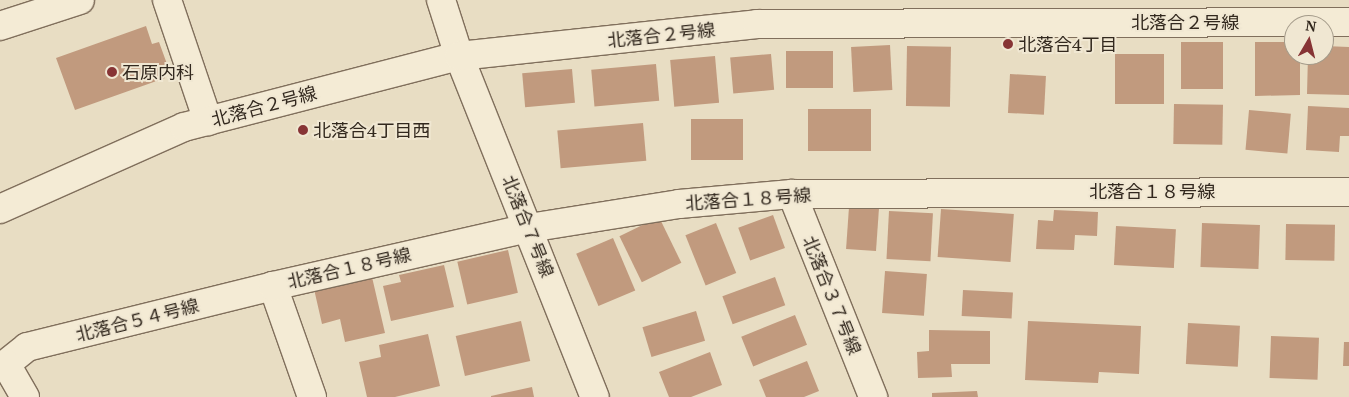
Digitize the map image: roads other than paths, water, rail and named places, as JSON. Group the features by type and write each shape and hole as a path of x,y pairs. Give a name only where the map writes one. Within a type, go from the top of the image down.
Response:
{"street":[{"path":"0,26 80,0"},
{"path":"167,0 208,121"},
{"name":"北落合７号線","path":"440,0 459,56 595,397"},
{"name":"北落合２号線","path":"0,209 184,127 459,56 757,24 1349,22"},
{"name":"北落合１８号線","path":"312,397 272,286 529,228 679,204 792,194 1349,192"},
{"name":"北落合３７号線","path":"792,194 873,397"},
{"name":"北落合５４号線","path":"3,365 27,347 272,286"},
{"path":"3,365 25,397"}],"place":[{"name":"北落合4丁目","path":"1008,44"},
{"name":"石原内科","path":"112,72"},
{"name":"北落合4丁目西","path":"303,130"}]}
